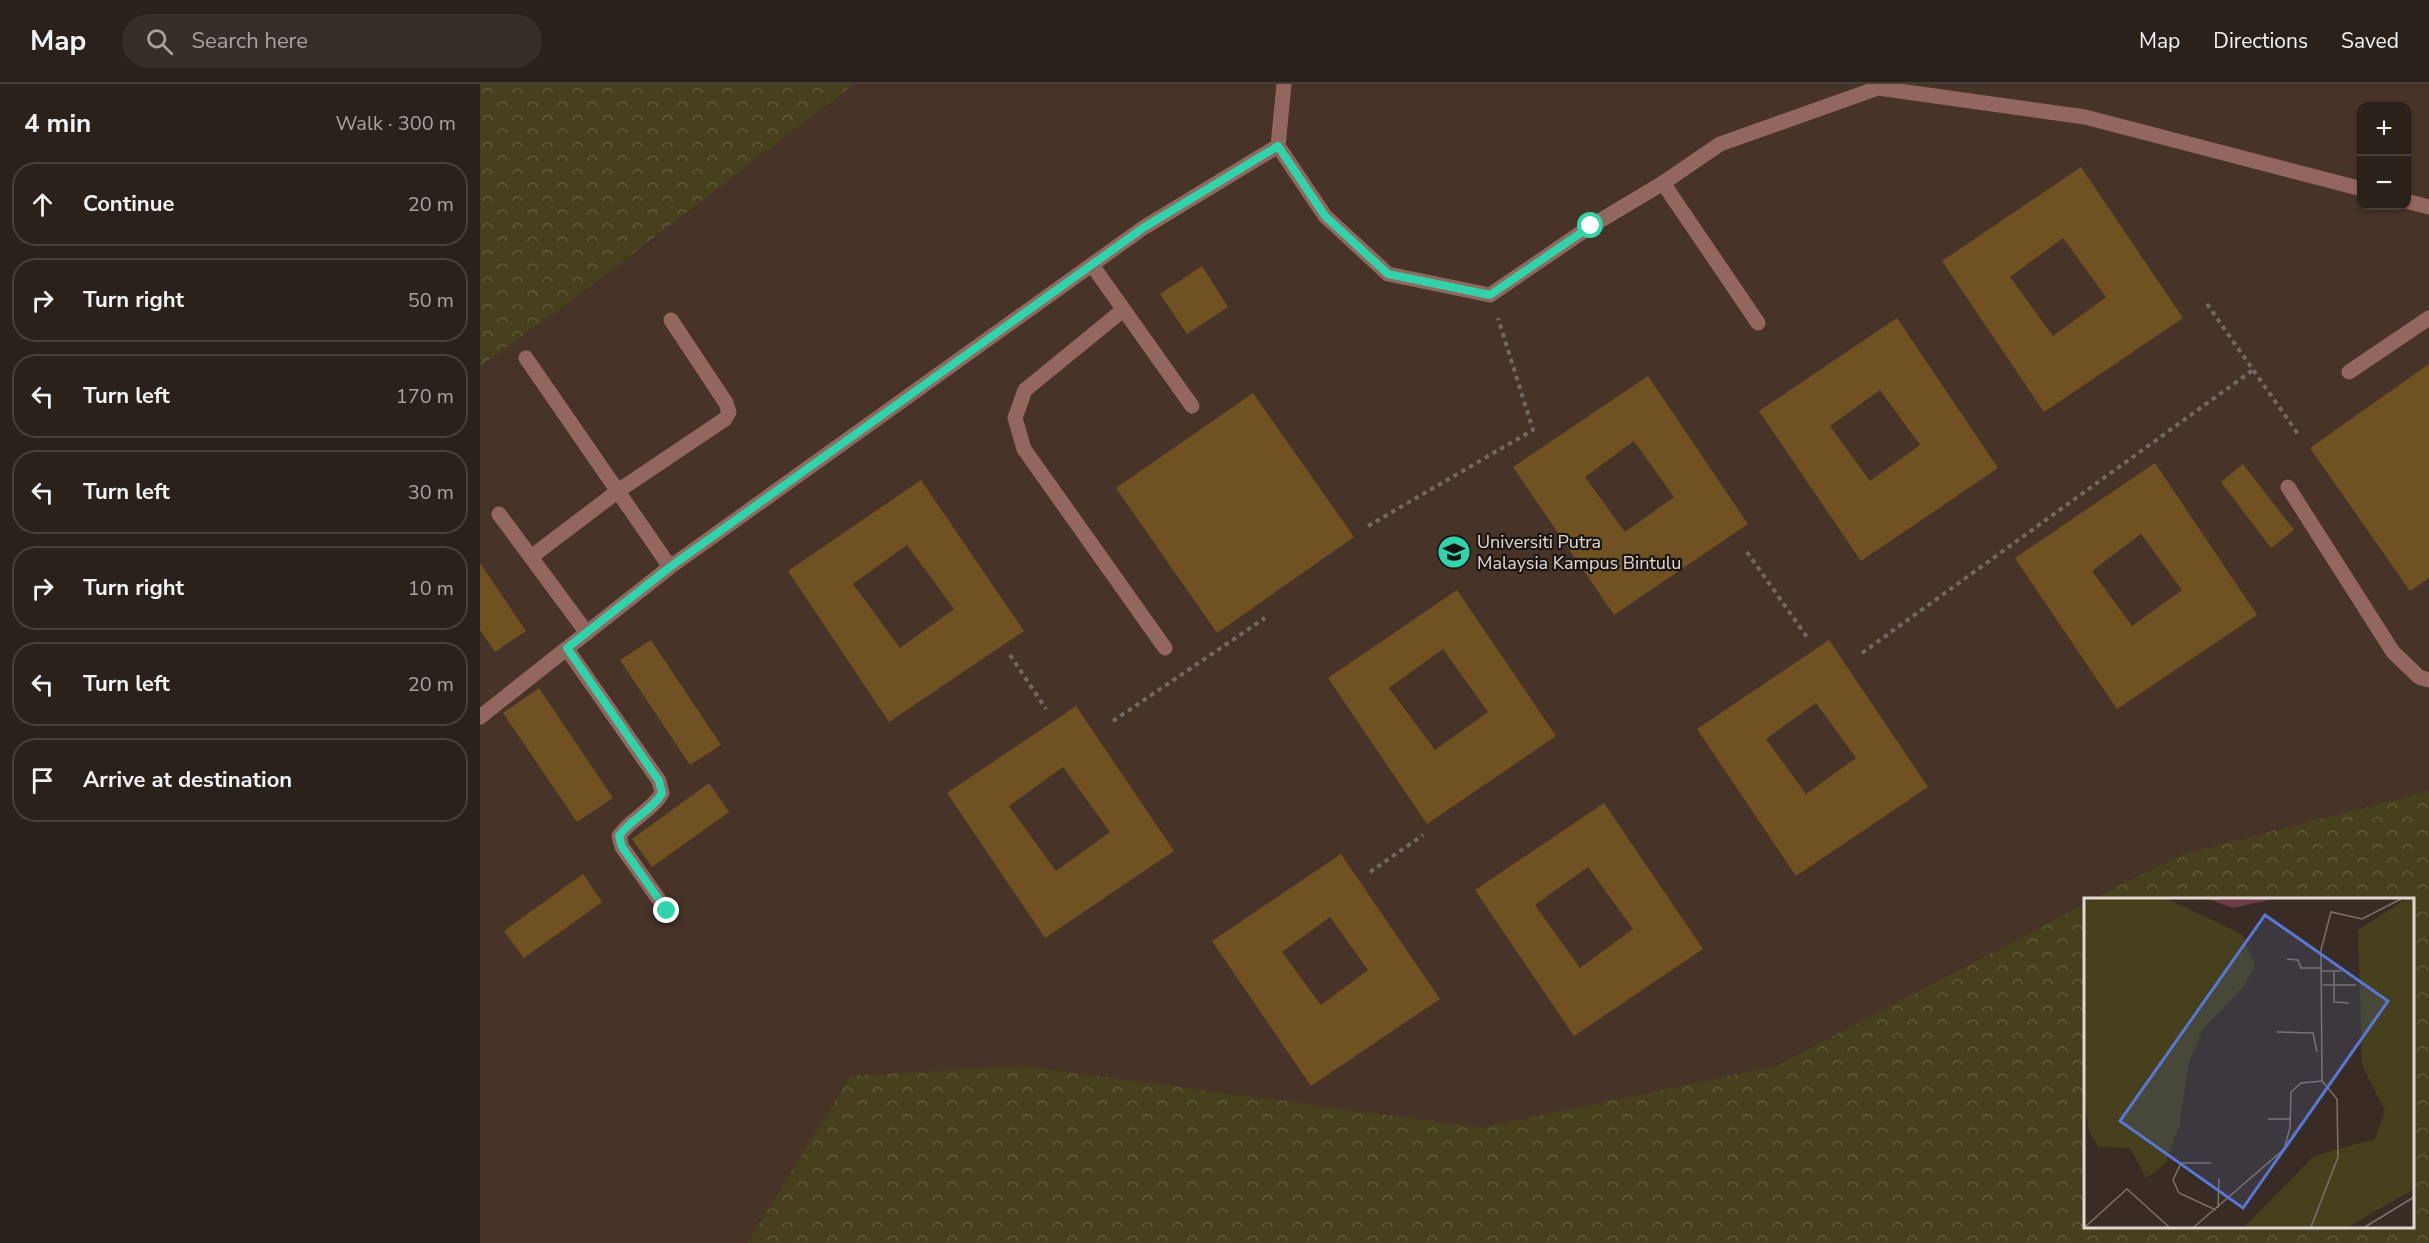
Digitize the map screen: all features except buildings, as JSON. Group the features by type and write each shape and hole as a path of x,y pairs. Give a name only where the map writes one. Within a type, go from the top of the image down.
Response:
{"street":[{"path":"1284,84 1278,146 1325,216 1388,274 1490,295 1591,226 1663,183 1720,144 1878,88 2085,117 2357,188"},
{"path":"480,717 670,567 1143,228 1278,146"},
{"path":"1663,183 1758,323"},
{"path":"2411,202 2429,207"},
{"path":"1092,265 1192,406"},
{"path":"1123,310 1025,390 1015,418 1024,449 1165,648"},
{"path":"2349,372 2429,318"},
{"path":"531,557 618,491 725,419 729,412 726,403 671,320"},
{"path":"526,358 670,567"},
{"path":"2288,487 2393,652 2419,676 2429,680"},
{"path":"499,514 586,633"},
{"path":"567,648 659,781 662,793 657,802 624,829 619,836 622,847 667,911"}],"path":[{"path":"1368,526 1533,430 1490,295"},
{"path":"2207,304 2298,434"},
{"path":"1862,653 2253,370"},
{"path":"1747,552 1807,637"},
{"path":"1113,721 1265,618"},
{"path":"1010,655 1046,709"},
{"path":"1370,872 1423,835"}],"shaded area":[{"name":"Universiti Putra Malaysia Kampus Bintulu","path":"480,84 2429,84 2429,1243 480,1243"}],"green space":[{"path":"480,84 854,84 575,298 480,366"},
{"path":"2429,791 2429,1243 747,1243 851,1076 1024,1066 1481,1128 1776,1066 2084,905 2084,1228 2414,1228 2414,898 2095,898 2177,856"}],"place":[{"name":"Universiti Putra Malaysia Kampus Bintulu","path":"1454,552"}],"route":[{"path":"667,911 622,847 619,836 624,829 657,802 662,793 659,781 567,648 670,567 1143,228 1278,146 1325,216 1388,274 1490,295 1591,226"}]}
